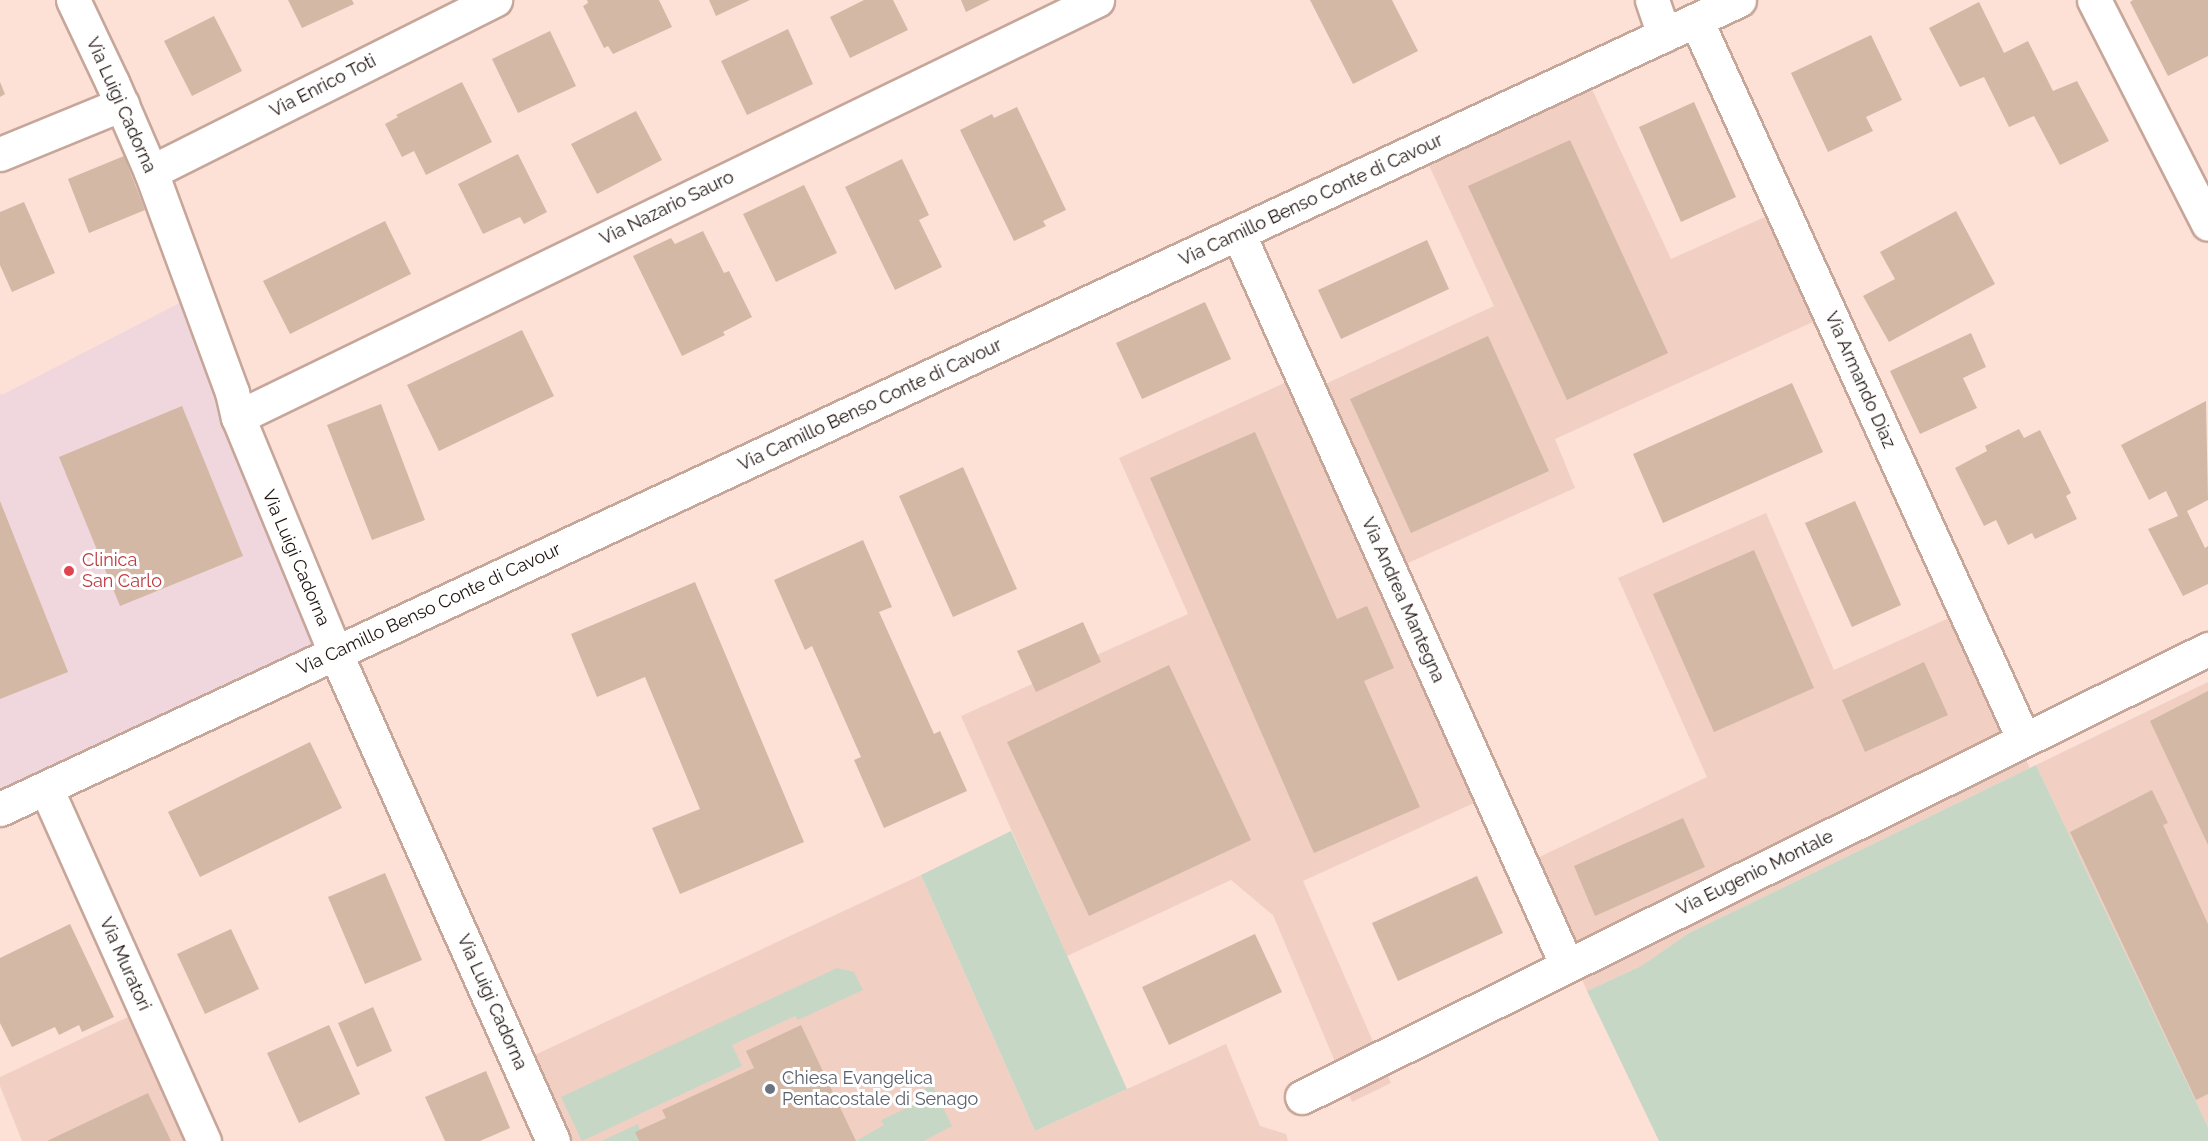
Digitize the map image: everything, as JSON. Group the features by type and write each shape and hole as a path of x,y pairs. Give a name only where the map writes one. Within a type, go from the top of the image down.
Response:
{"street":[{"name":"Via Luigi Cadorna","path":"73,0 151,172 232,392 238,417 336,652 552,1141"},
{"name":"Via Enrico Toti","path":"151,172 495,0"},
{"name":"Via Nazario Sauro","path":"238,417 1097,0"},
{"path":"1652,0 1664,35"},
{"name":"Via Camillo Benso Conte di Cavour","path":"0,809 1239,235 1739,0"},
{"path":"2094,0 2208,224"},
{"name":"Via Armando Diaz","path":"1696,20 2024,740"},
{"path":"0,154 122,104"},
{"name":"Via Andrea Mantegna","path":"1239,235 1567,966"},
{"name":"Via Eugenio Montale","path":"1302,1096 2208,649"},
{"name":"Via Muratori","path":"46,788 204,1141"}],"shaded area":[{"path":"1584,72 1671,259 1776,212 1824,317 1555,439 1575,488 1388,572 1485,798 1303,881 1391,1083 1352,1102 1273,915 1231,880 1067,956 961,716 1188,614 1119,458 1300,376 1308,392 1494,306 1421,148"},
{"path":"195,295 328,646 0,795 0,393 2,395"},
{"path":"1766,513 1834,670 1958,614 2030,768 1689,933 1641,966 1587,991 1531,861 1707,777 1618,578"},
{"path":"2208,682 2208,1127 2036,765"},
{"path":"921,875 1035,1131 1226,1044 1260,1126 1286,1134 1288,1141 560,1141 524,1060"},
{"path":"145,1009 210,1141 22,1141 0,1086 0,1077"}],"green space":[{"path":"2036,765 2208,1127 2208,1141 1659,1141 1587,991 1641,966 1689,933"},
{"path":"1011,831 1127,1089 1035,1131 921,875"},
{"path":"837,968 854,972 863,990 798,1020 795,1016 732,1045 742,1066 582,1141 561,1097"},
{"path":"931,1082 952,1126 924,1141 856,1141 884,1125 881,1120 924,1100 924,1090"},
{"path":"638,1124 640,1130 635,1132 639,1141 601,1141"}],"building":[{"path":"288,0 352,0 354,4 302,28"},
{"path":"587,0 659,0 672,27 613,54 608,46 604,48 583,6 588,3"},
{"path":"709,0 750,0 716,16"},
{"path":"864,0 893,0 908,30 850,58 830,17"},
{"path":"961,0 990,0 966,12"},
{"path":"1310,0 1392,0 1418,51 1353,84"},
{"path":"2133,0 2208,0 2208,56 2168,76 2130,2"},
{"path":"1979,2 2004,53 2028,41 2053,91 2077,81 2109,141 2060,165 2034,116 2009,127 1984,77 1960,87 1929,28"},
{"path":"214,16 242,71 192,96 164,41"},
{"path":"788,29 813,84 747,115 721,61"},
{"path":"550,31 576,86 518,113 492,59"},
{"path":"1871,35 1902,100 1866,117 1873,131 1828,152 1791,73"},
{"path":"0,82 5,94 0,97"},
{"path":"462,82 492,142 426,175 414,151 402,157 385,124 398,117 396,115"},
{"path":"1694,102 1736,197 1681,222 1639,127"},
{"path":"1017,107 1066,210 1043,221 1046,226 1014,241 960,130 992,114 994,118"},
{"path":"636,111 662,160 597,194 571,144"},
{"path":"1570,140 1668,353 1567,400 1468,186"},
{"path":"518,154 547,212 524,224 520,217 483,234 458,184"},
{"path":"124,156 145,210 89,233 68,179"},
{"path":"902,159 929,215 919,220 942,267 895,290 845,187"},
{"path":"804,185 837,253 776,282 743,214"},
{"path":"24,202 55,273 12,292 0,265 0,212"},
{"path":"1956,211 1995,284 1889,342 1863,296 1895,279 1880,252"},
{"path":"385,221 411,274 290,334 263,281"},
{"path":"703,231 724,273 729,271 752,317 723,332 725,335 682,356 633,256 671,238 675,244"},
{"path":"1427,240 1449,289 1341,339 1318,290"},
{"path":"1205,302 1231,359 1142,399 1116,343"},
{"path":"522,330 554,396 439,451 407,385"},
{"path":"1971,333 1986,367 1963,378 1977,408 1920,434 1890,371"},
{"path":"1488,336 1549,471 1411,533 1350,399"},
{"path":"1792,383 1823,452 1663,523 1633,454"},
{"path":"2206,401 2208,500 2187,511 2205,548 2208,546 2208,584 2183,596 2148,529 2178,516 2166,491 2149,500 2121,445"},
{"path":"381,404 425,520 372,540 327,425"},
{"path":"182,406 243,556 120,606 59,457"},
{"path":"2019,429 2024,438 2040,430 2071,493 2066,496 2077,519 2035,539 2032,533 2008,545 1996,520 1984,526 1955,468 1987,451 1985,446"},
{"path":"1255,432 1337,619 1367,606 1394,668 1364,681 1420,807 1314,853 1150,478"},
{"path":"963,467 1017,589 953,617 899,496"},
{"path":"0,501 68,672 0,699"},
{"path":"1855,501 1901,605 1852,627 1805,523"},
{"path":"863,540 892,607 879,612 934,734 940,731 967,791 884,828 854,760 861,757 812,646 805,650 774,580"},
{"path":"1754,550 1814,688 1714,732 1653,594"},
{"path":"695,582 804,842 680,894 652,828 700,809 645,677 597,697 571,634"},
{"path":"1083,622 1101,662 1036,692 1017,651"},
{"path":"1924,662 1948,715 1865,752 1842,700"},
{"path":"1169,665 1251,840 1089,916 1007,742"},
{"path":"2208,691 2208,845 2150,721"},
{"path":"310,742 342,808 200,877 168,812"},
{"path":"2152,790 2168,823 2163,825 2208,924 2208,1094 2196,1100 2070,832"},
{"path":"1683,818 1705,867 1595,916 1574,866"},
{"path":"385,873 422,960 365,984 328,897"},
{"path":"1477,876 1503,933 1398,981 1372,923"},
{"path":"70,924 114,1017 82,1032 79,1025 59,1035 55,1027 12,1047 0,1023 0,958"},
{"path":"231,929 259,989 205,1014 177,954"},
{"path":"1255,934 1282,992 1169,1045 1142,987"},
{"path":"373,1007 392,1051 357,1067 338,1023"},
{"path":"329,1025 360,1094 299,1123 267,1053"},
{"name":"Chiesa Evangelica Pentacostale di Senago","path":"801,1025 856,1141 639,1141 635,1132 666,1118 662,1110 754,1068 746,1051"},
{"path":"486,1071 510,1128 480,1141 445,1141 425,1097"},
{"path":"148,1093 171,1141 47,1141"}],"place":[{"name":"Clinica San Carlo","path":"69,571"},
{"name":"Chiesa Evangelica Pentacostale di Senago","path":"770,1089"}]}
